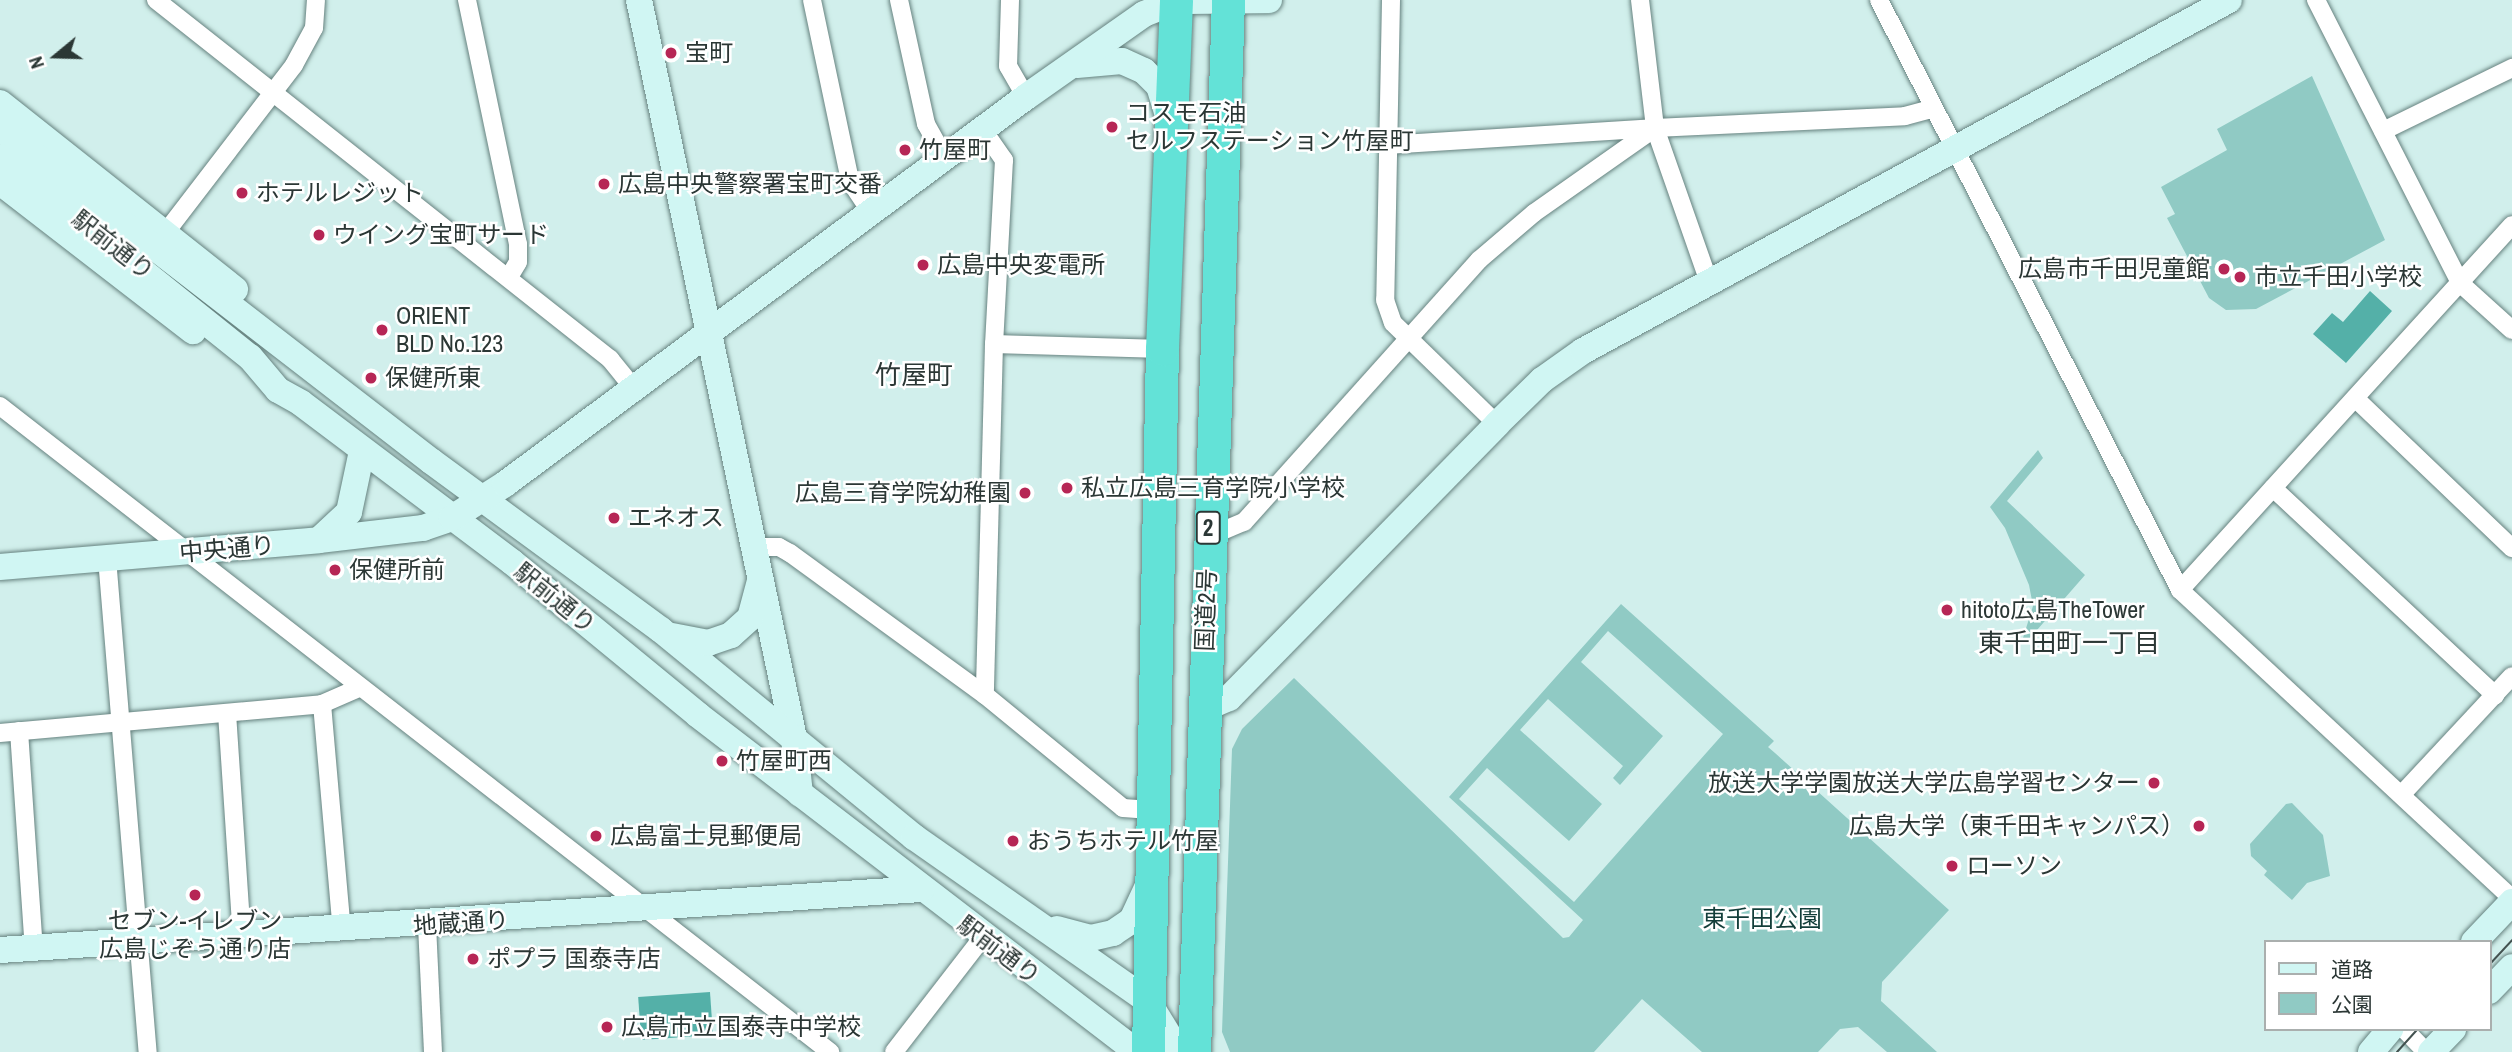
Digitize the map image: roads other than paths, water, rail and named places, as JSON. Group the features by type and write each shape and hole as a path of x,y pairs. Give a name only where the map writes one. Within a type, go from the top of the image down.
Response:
{"highway":[{"name":"国道2号","path":"1148,1052 1162,349 1177,0"},
{"name":"国道2号","path":"1194,1052 1208,537 1228,2"}],"street":[{"path":"156,0 509,277 610,359 633,387"},
{"path":"166,232 273,94 314,28 316,0"},
{"path":"467,0 518,244 518,262 509,277"},
{"path":"639,0 706,335 757,558 794,738 800,794"},
{"path":"812,0 850,181 870,211"},
{"path":"898,0 926,124 944,156"},
{"path":"1010,0 1008,66 1026,97"},
{"path":"1177,0 1269,0"},
{"name":"中央通り","path":"0,567 319,540 423,528 452,518 484,499 1026,97 1144,13 1177,0"},
{"path":"1391,0 1385,300 1393,323 1497,424"},
{"path":"1640,0 1655,128 1709,282"},
{"path":"1879,0 1932,110 2180,590 2402,794 2512,900 2476,940"},
{"path":"1203,709 1230,698 1497,424 1542,380 1583,351 1953,151 2199,7 2229,0"},
{"path":"2316,0 2460,283 2512,330"},
{"path":"1071,67 1122,61 1144,71 1159,86 1171,128"},
{"path":"2383,131 2512,68"},
{"path":"0,103 166,232 277,324 315,369"},
{"path":"1387,145 1905,116 1932,110"},
{"path":"0,128 484,499 661,630 914,837 1147,1000 1179,1052"},
{"path":"1208,537 1244,522 1479,260 1525,221 1655,128"},
{"path":"983,130 1004,160 994,344 985,695"},
{"name":"駅前通り","path":"0,157 250,357 278,390 452,518 982,937 1113,1037 1137,1052"},
{"path":"0,182 242,368 278,390"},
{"path":"2180,590 2356,400 2512,225"},
{"path":"994,344 1162,349"},
{"path":"2356,400 2512,548"},
{"path":"0,406 830,1052"},
{"path":"319,540 349,512 362,451"},
{"path":"2273,488 2494,695"},
{"path":"757,558 779,547 790,552 985,695 1123,808 1151,810"},
{"path":"107,558 148,1052"},
{"path":"661,630 683,641 708,643 732,635 750,618 760,594 757,558"},
{"path":"2402,794 2512,676"},
{"path":"0,733 322,704 359,688"},
{"path":"322,704 342,930"},
{"path":"227,713 242,937"},
{"path":"19,731 34,949"},
{"path":"1032,919 1091,937 1113,933 1132,920 1144,901 1151,875"},
{"name":"地蔵通り","path":"0,950 427,925 921,889"},
{"path":"427,925 433,1052"},
{"path":"894,1052 982,937"},
{"path":"2491,989 2512,967"},
{"path":"2371,1052 2388,1031"},
{"path":"2406,1031 2429,1052 2451,1031"}],"tram line":[{"path":"2491,963 2512,940"},
{"path":"2397,1052 2416,1031"}],"place":[{"name":"宝町","path":"671,53"},
{"name":"コスモ石油 セルフステーション竹屋町","path":"1112,127"},
{"name":"竹屋町","path":"905,150"},
{"name":"広島中央警察署宝町交番","path":"604,184"},
{"name":"ホテルレジット","path":"242,193"},
{"name":"ウイング宝町サード","path":"319,235"},
{"name":"広島中央変電所","path":"923,265"},
{"name":"広島市千田児童館","path":"2224,269"},
{"name":"市立千田小学校","path":"2240,277"},
{"name":"ORIENT BLD No.123","path":"382,330"},
{"name":"保健所東","path":"371,378"},
{"name":"私立広島三育学院小学校","path":"1067,488"},
{"name":"広島三育学院幼稚園","path":"1025,493"},
{"name":"エネオス","path":"614,518"},
{"name":"保健所前","path":"335,570"},
{"name":"hitoto広島TheTower","path":"1947,610"},
{"name":"竹屋町西","path":"722,761"},
{"name":"放送大学学園放送大学広島学習センター","path":"2154,783"},
{"name":"広島大学（東千田キャンパス）","path":"2199,826"},
{"name":"広島富士見郵便局","path":"596,836"},
{"name":"おうちホテル竹屋","path":"1013,841"},
{"name":"ローソン","path":"1952,866"},
{"name":"セブン-イレブン 広島じぞう通り店","path":"195,895"},
{"name":"ポプラ 国泰寺店","path":"473,959"},
{"name":"広島市立国泰寺中学校","path":"607,1027"}],"district":[{"name":"竹屋町","path":"914,375"},
{"name":"東千田町一丁目","path":"2069,643"}],"park label":[{"name":"東千田公園","path":"1762,919"}]}
